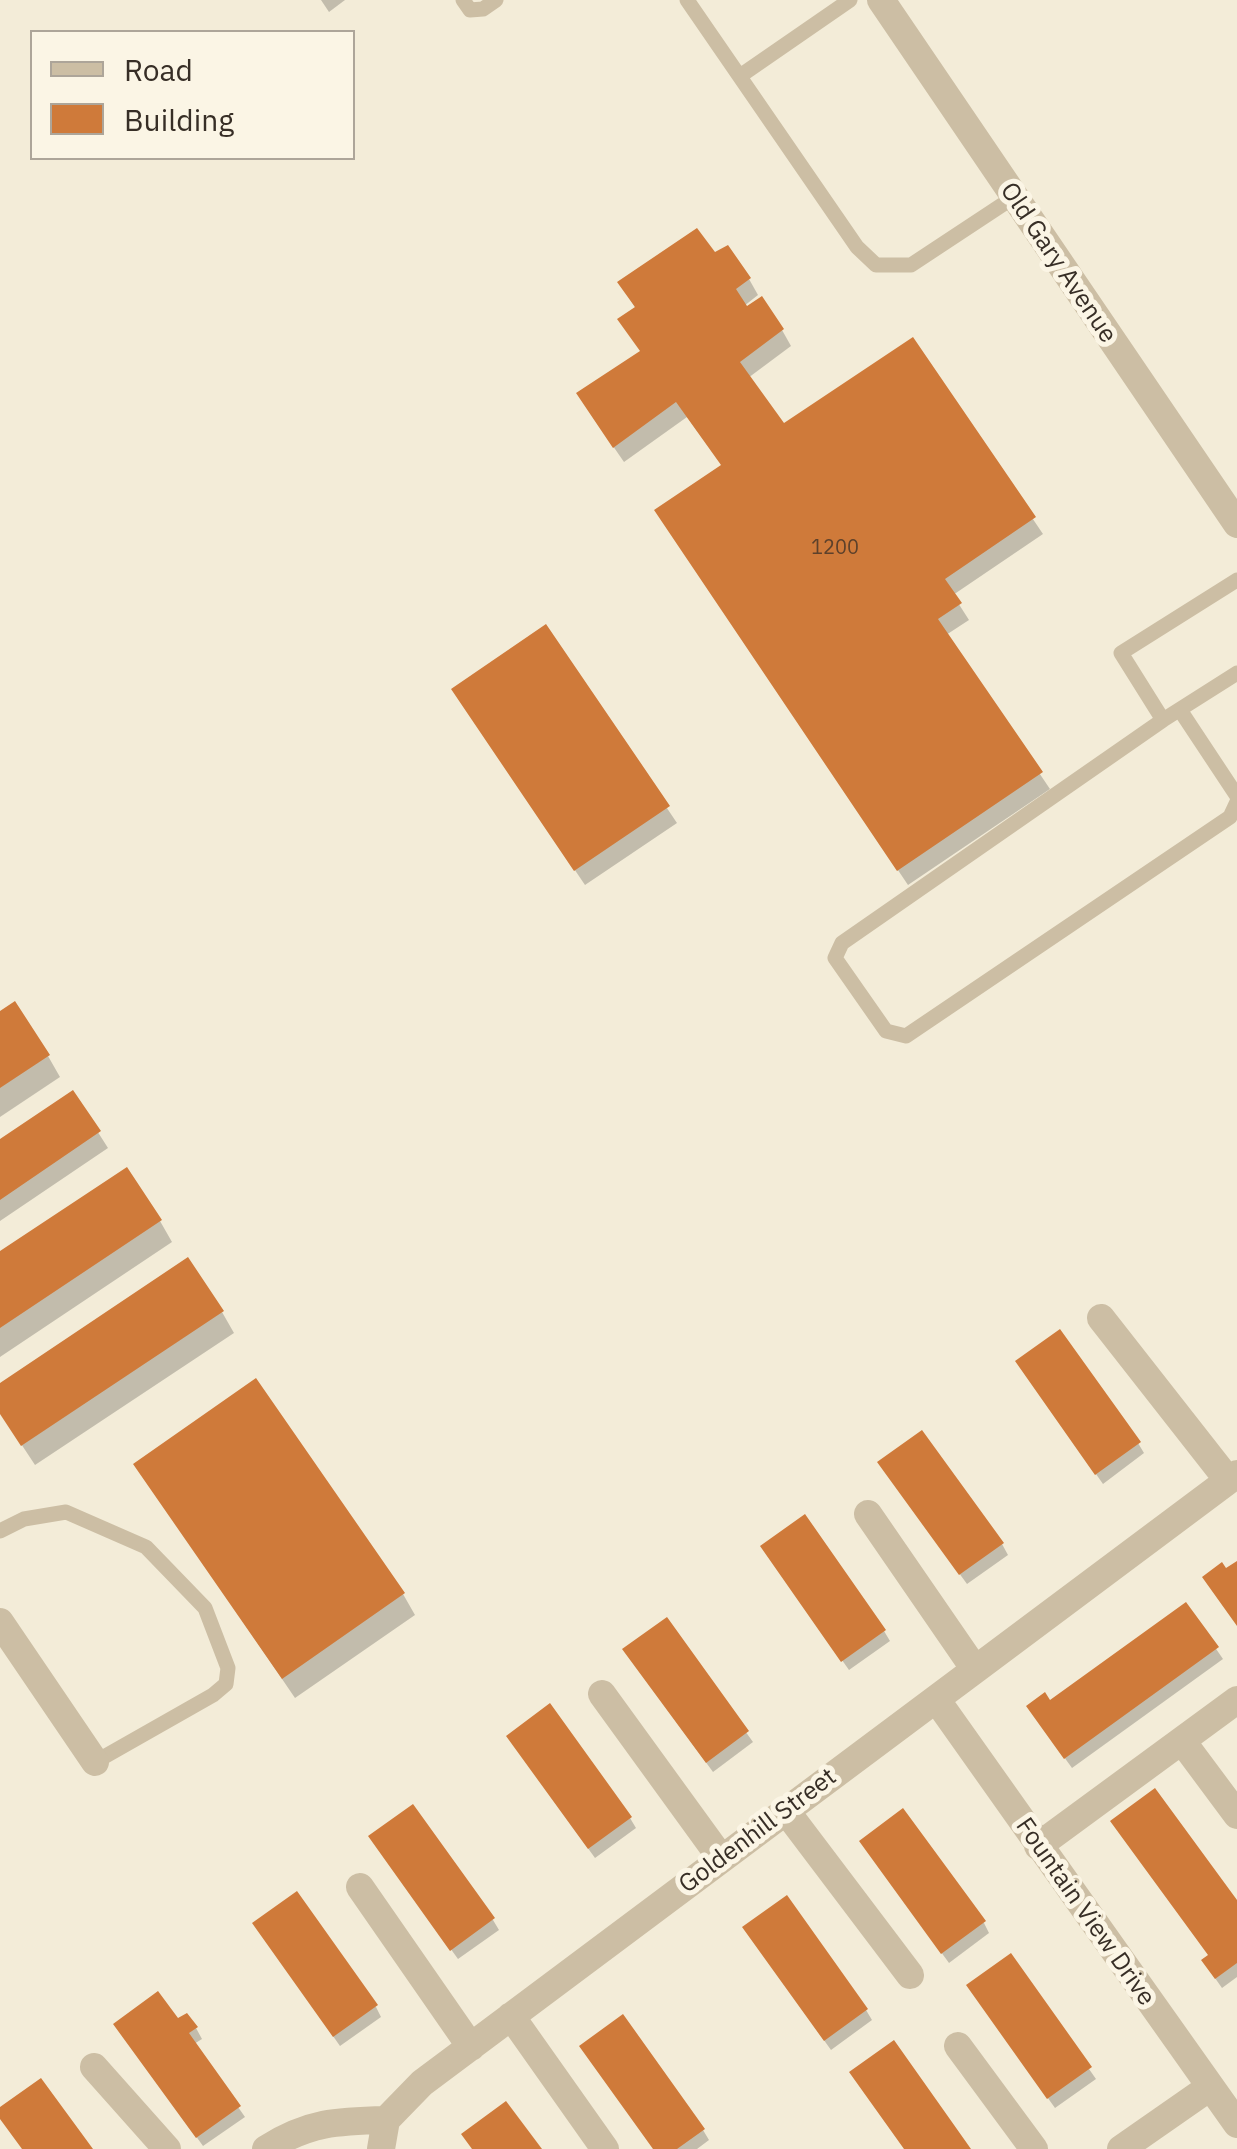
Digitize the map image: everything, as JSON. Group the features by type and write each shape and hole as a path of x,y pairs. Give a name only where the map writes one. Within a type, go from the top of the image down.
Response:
{"street":[{"name":"Old Gary Avenue","path":"881,0 1237,524"},
{"path":"1101,1318 1233,1477"},
{"name":"Goldenhill Street","path":"386,2120 422,2083 1233,1477"},
{"path":"868,1514 974,1668"},
{"path":"0,1622 95,1762"},
{"path":"602,1694 721,1858"},
{"name":"Fountain View Drive","path":"936,1698 1237,2124"},
{"path":"1038,1846 1237,1700"},
{"path":"1182,1741 1237,1815"},
{"path":"786,1811 910,1975"},
{"path":"360,1887 471,2047"},
{"path":"512,2016 605,2149"},
{"path":"958,2046 1034,2149"},
{"path":"94,2066 167,2149"},
{"path":"1121,2149 1210,2087"},
{"path":"266,2149 328,2122 386,2120 382,2149"}],"lane":[{"path":"463,0 470,10 496,0"},
{"path":"688,0 857,247 876,265 911,265 1014,197"},
{"path":"740,76 850,0"},
{"path":"1163,720 1121,653 1237,580"},
{"path":"1180,710 1237,799 1230,818 906,1036 886,1031 835,958 842,944 1163,720 1237,673"},
{"path":"0,1531 24,1520 66,1512 146,1547 206,1608 228,1668 226,1684 95,1762"}],"building":[{"path":"697,228 715,252 728,245 751,278 736,289 747,306 762,296 784,329 740,362 784,423 913,337 1036,517 945,579 962,603 938,619 1043,772 897,871 654,510 721,465 676,402 613,448 576,393 640,351 617,319 635,307 617,282"},
{"path":"546,624 670,806 574,871 451,689"},
{"path":"15,1001 50,1055 0,1088 0,1011"},
{"path":"73,1090 101,1131 0,1200 0,1139"},
{"path":"127,1167 162,1220 0,1328 0,1251"},
{"path":"188,1257 224,1311 21,1446 0,1414 0,1383"},
{"path":"1060,1329 1141,1442 1095,1475 1015,1361"},
{"path":"256,1378 405,1593 282,1679 133,1464"},
{"path":"922,1430 1004,1543 959,1575 877,1462"},
{"path":"805,1514 886,1630 841,1662 760,1546"},
{"path":"1237,1561 1237,1626 1202,1577 1222,1562 1226,1568"},
{"path":"1186,1602 1219,1647 1064,1759 1026,1706 1045,1692 1050,1700"},
{"path":"667,1617 749,1731 706,1763 622,1649"},
{"path":"550,1703 632,1817 588,1849 506,1736"},
{"path":"1155,1788 1237,1900 1237,1963 1215,1979 1201,1960 1208,1955 1110,1821"},
{"path":"413,1804 495,1918 450,1951 368,1836"},
{"path":"903,1808 986,1921 941,1954 859,1841"},
{"path":"297,1891 378,2005 333,2037 252,1923"},
{"path":"787,1895 868,2009 824,2041 742,1927"},
{"path":"1011,1953 1092,2067 1047,2099 966,1985"},
{"path":"158,1991 178,2018 187,2013 198,2027 189,2033 241,2106 196,2138 113,2024"},
{"path":"623,2014 705,2129 677,2149 653,2149 579,2046"},
{"path":"894,2040 971,2149 904,2149 849,2072"},
{"path":"41,2078 93,2149 22,2149 0,2119 0,2107"},
{"path":"506,2101 542,2149 472,2149 461,2134"}]}
